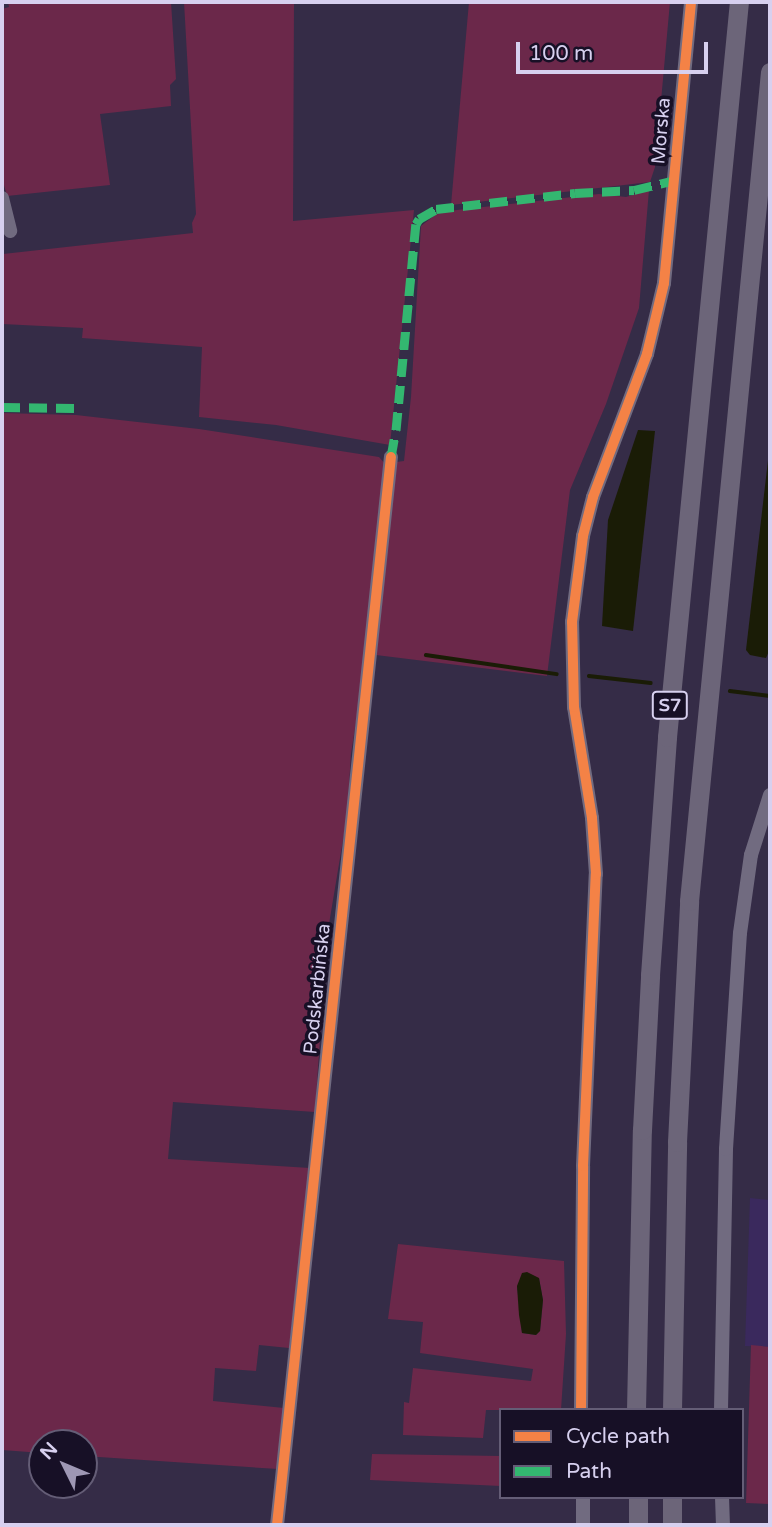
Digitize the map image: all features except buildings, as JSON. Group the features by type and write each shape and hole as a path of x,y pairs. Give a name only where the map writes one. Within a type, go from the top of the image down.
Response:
{"highway":[{"name":"S7","path":"636,1408 642,1130 667,737 739,2"},
{"name":"S7","path":"672,1408 677,1142 690,901 770,72"},
{"path":"638,1499 638,1525"},
{"path":"672,1499 672,1525"}],"street":[{"name":"Morska","path":"582,1408 583,1166 596,874 592,818 574,707 572,622 583,536 593,497 647,354 666,271 691,2"},
{"path":"2,198 10,231"},
{"name":"Podskarbińska","path":"277,1525 391,457"},
{"path":"721,1408 726,1149 739,945 751,855 770,795"},
{"path":"583,1499 583,1525"},
{"path":"722,1499 723,1525"}],"shaded area":[{"path":"8,2 171,2 176,79 170,85 171,106 100,114 110,185 7,196 2,178 2,9 9,7"},
{"path":"184,2 294,2 293,221 414,210 390,445 276,425 199,417 202,347 82,338 83,328 2,324 3,254 193,233 192,223 196,214"},
{"path":"469,2 670,2 655,167 650,182 451,205"},
{"path":"649,190 639,308 606,404 570,490 547,676 376,655 396,462 404,461 411,397 421,226 439,212 599,194 626,197"},
{"path":"2,413 76,415 199,429 379,457 386,465 370,630 351,754 347,816 327,936 315,1112 173,1102 168,1159 310,1168 289,1348 259,1345 256,1371 215,1368 213,1401 284,1408 278,1469 98,1457 98,1429 28,1429 28,1452 2,1450"},
{"path":"638,430 655,431 633,631 602,626 608,520"},
{"path":"770,443 770,649 766,658 750,655 746,650"},
{"path":"750,1198 770,1200 770,1347 745,1346"},
{"path":"398,1244 564,1261 566,1334 561,1408 486,1410 483,1438 403,1435 404,1402 409,1403 413,1368 531,1381 533,1369 420,1353 423,1322 388,1319","holes":["539,1278 543,1300 540,1331 536,1335 522,1333 517,1286"]},
{"path":"527,1272 539,1278 543,1300 540,1331 536,1335 522,1333 519,1315 517,1286 522,1273"},
{"path":"751,1345 770,1347 770,1504 746,1503"},
{"path":"372,1454 499,1456 499,1486 370,1480"}],"waterway":[{"path":"426,655 557,674"},
{"path":"589,676 651,683"},
{"path":"730,691 770,696"}],"marked path":[{"path":"391,457 416,224 419,219 436,209 575,193 634,190 675,180"},
{"path":"2,407 74,408"}],"cycle path":[{"path":"581,1408 583,1166 596,874 592,818 574,707 572,622 583,536 593,497 647,354 664,283 691,2"},
{"path":"277,1525 391,457"}]}
